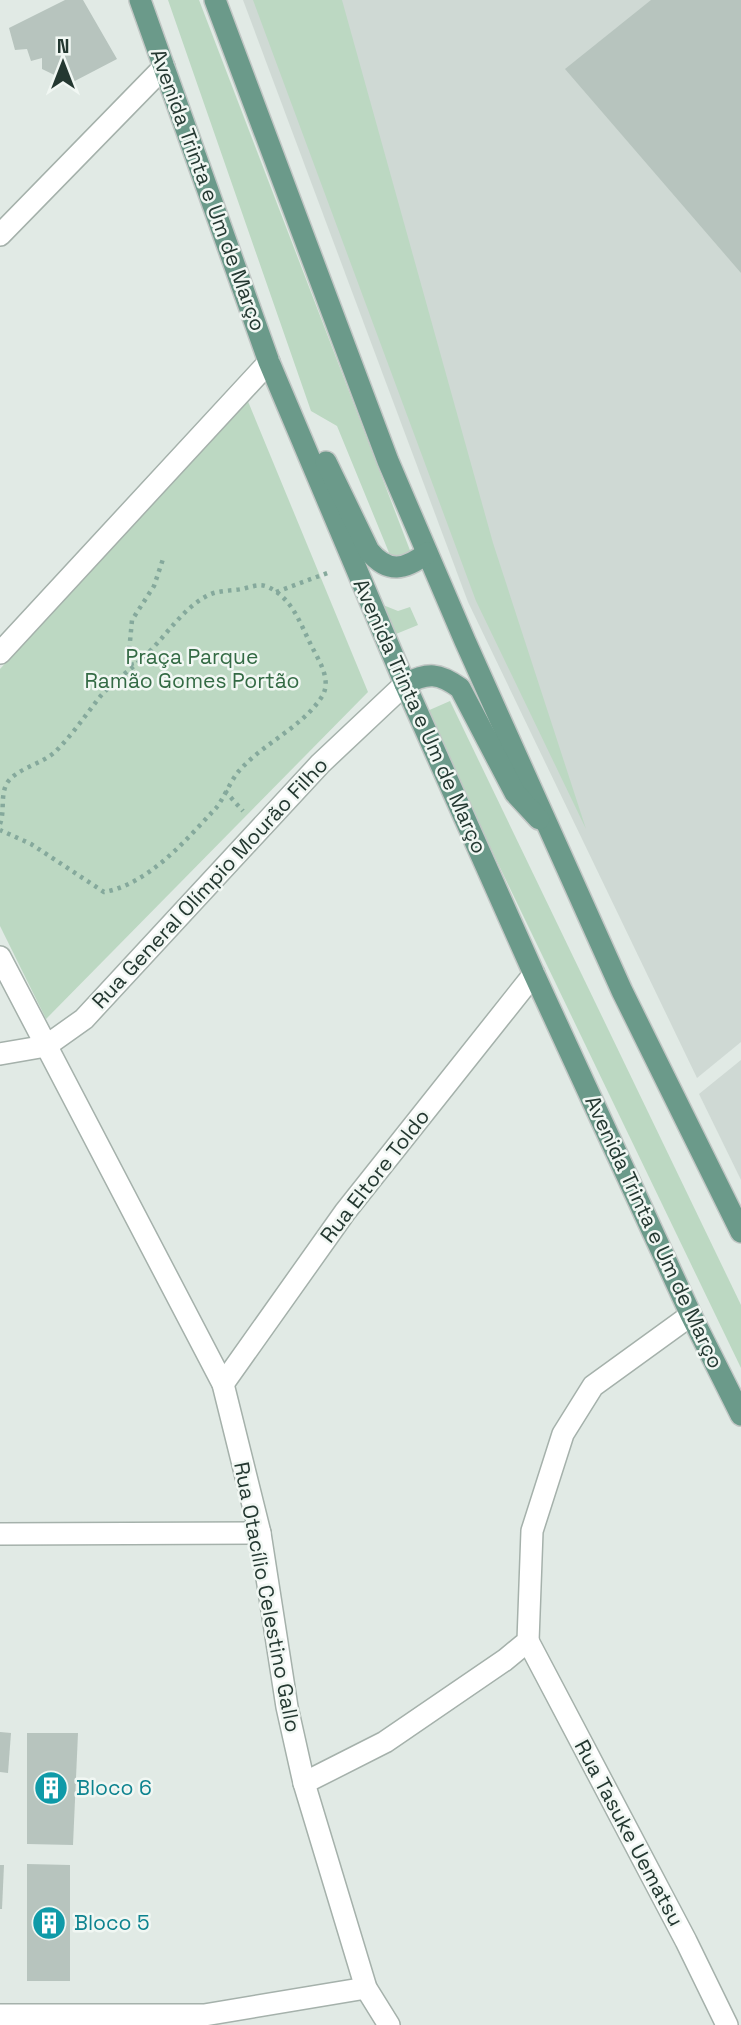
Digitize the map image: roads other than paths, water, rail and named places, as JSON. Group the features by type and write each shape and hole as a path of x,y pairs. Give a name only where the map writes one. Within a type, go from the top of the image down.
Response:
{"main road":[{"name":"Avenida Trinta e Um de Março","path":"140,0 269,362 405,684 534,974 691,1315 741,1415"},
{"path":"215,0 388,461 427,553 622,991 741,1232"},
{"path":"292,415 325,461 369,551 378,561 388,567 398,568 427,553"},
{"path":"405,684 416,678 437,676 446,677 460,688 515,793 550,830"}],"street":[{"path":"0,235 164,67"},
{"path":"0,653 269,362"},
{"name":"Rua General Olímpio Mourão Filho","path":"0,1054 46,1046 84,1018 320,764 405,684"},
{"name":"Rua Otacílio Celestino Gallo","path":"0,957 223,1384 260,1533 287,1707 304,1783 366,1988 389,2025"},
{"name":"Rua Eltore Toldo","path":"223,1384 345,1212 534,974"},
{"path":"304,1783 385,1742 496,1667 528,1642 532,1531 563,1434 593,1386 691,1315"},
{"path":"0,1534 260,1533"},
{"name":"Rua Tasuke Uematsu","path":"528,1642 686,1941 727,2025"},
{"path":"0,2015 204,2020 366,1988"}],"place":[{"name":"Bloco 6","path":"51,1788"},
{"name":"Bloco 5","path":"49,1923"}],"park label":[{"name":"Praça Parque Ramão Gomes Portão","path":"192,669"}]}
